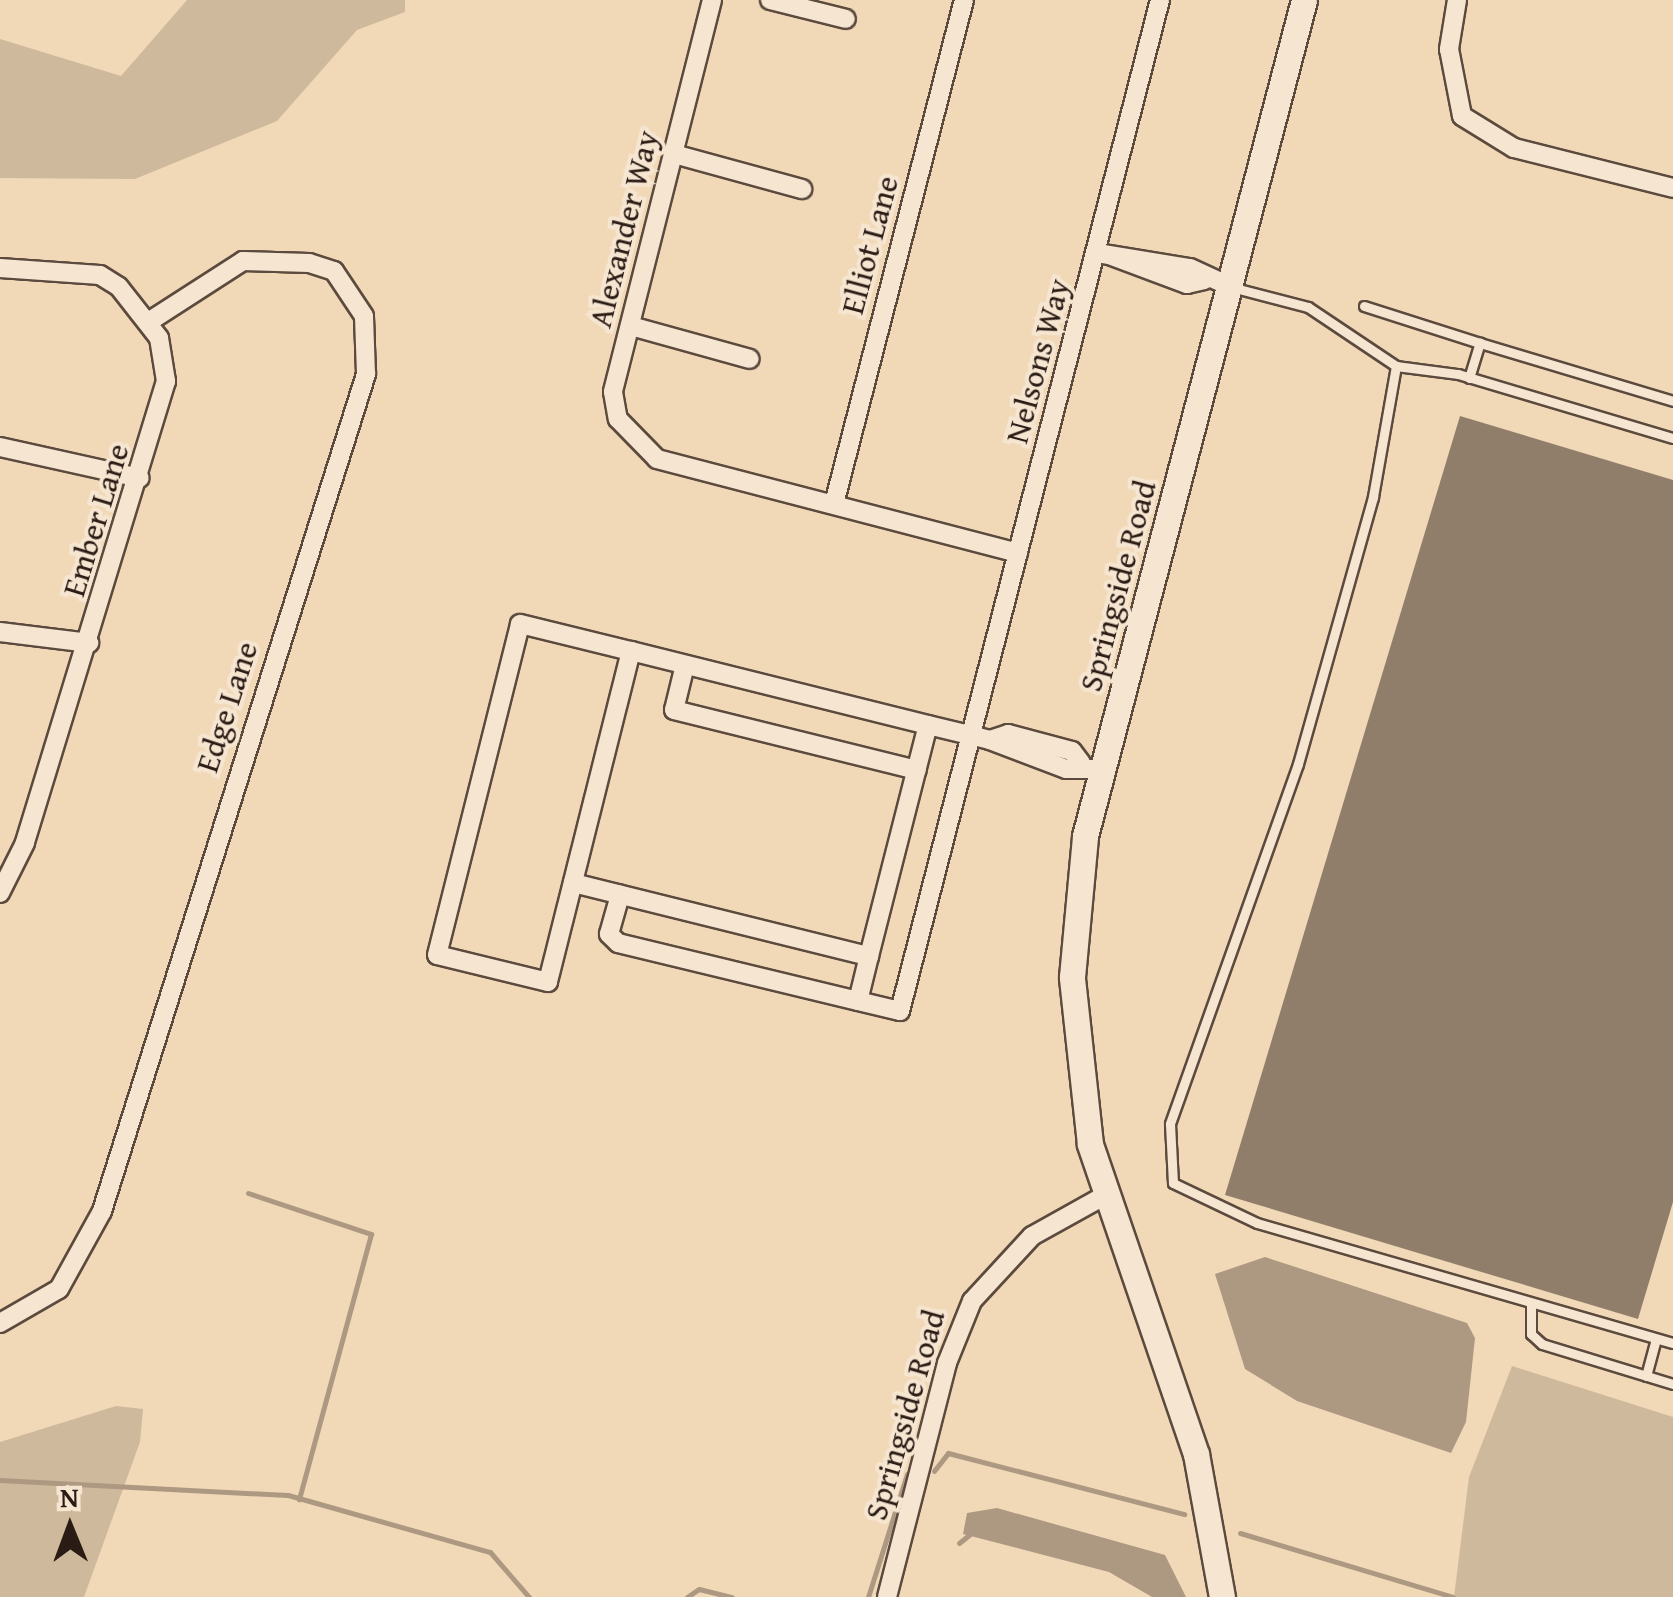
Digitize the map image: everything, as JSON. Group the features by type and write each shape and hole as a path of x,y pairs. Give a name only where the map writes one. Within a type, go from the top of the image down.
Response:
{"main road":[{"name":"Springside Road","path":"1222,1597 1196,1454 1104,1196 1074,1050 1072,976 1092,766 1217,283 1304,0"}],"street":[{"name":"Alexander Way","path":"712,0 614,392 618,419 656,460 834,504"},
{"path":"770,0 846,19"},
{"name":"Elliot Lane","path":"834,504 964,0"},
{"name":"Nelsons Way","path":"858,1000 900,1011 980,738 1018,553 1104,254 1160,0"},
{"path":"1457,0 1448,48 1462,116 1514,148 1673,188"},
{"path":"674,154 802,189"},
{"path":"1104,254 1133,253 1217,283"},
{"name":"Edge Lane","path":"0,1323 59,1289 102,1210 366,374 364,316 334,270 309,263 244,262 150,321"},
{"path":"0,268 100,276 150,321"},
{"name":"Ember Lane","path":"0,893 89,643 166,381 150,321"},
{"path":"631,326 750,359"},
{"path":"0,448 140,478"},
{"path":"834,504 1018,553"},
{"path":"631,651 548,982 437,955 520,624 631,651 980,738 1008,734 1072,751 1092,766"},
{"path":"0,632 89,643"},
{"path":"685,665 674,710 917,770"},
{"path":"620,895 608,934 618,944 858,1000 928,725"},
{"path":"573,883 869,956"},
{"name":"Springside Road","path":"888,1597 947,1363 972,1301 1032,1236 1104,1196"}],"lane":[{"path":"1217,283 1308,307 1396,366 1470,378 1673,438"},
{"path":"1364,306 1673,401"},
{"path":"1470,378 1480,343"},
{"path":"1396,366 1373,497 1298,764 1170,1124 1167,1158 1173,1183 1199,1202 1654,1342 1673,1344"},
{"path":"1532,1305 1532,1334 1542,1344 1673,1384"},
{"path":"1646,1376 1654,1342"}],"shaded area":[{"path":"187,0 405,0 405,12 357,30 277,121 135,179 0,178 0,39 121,76"},
{"path":"1265,1257 1467,1323 1475,1338 1466,1422 1451,1453 1297,1401 1245,1369 1215,1274"},
{"path":"1512,1366 1673,1417 1673,1597 1454,1597 1469,1477"},
{"path":"116,1406 143,1409 140,1442 84,1597 0,1597 0,1442"},
{"path":"997,1508 1165,1555 1186,1597 1152,1597 1109,1572 963,1534 967,1513"}],"building":[{"path":"1460,416 1673,480 1673,1202 1638,1319 1225,1195"}],"waterway":[{"path":"248,1193 371,1234 299,1499"},
{"path":"934,1471 948,1453 1184,1514"},
{"path":"868,1597 907,1474"},
{"path":"0,1480 288,1495 490,1552 529,1597"},
{"path":"1240,1533 1453,1597"},
{"path":"959,1543 970,1534"},
{"path":"687,1597 699,1589 732,1597"}]}
